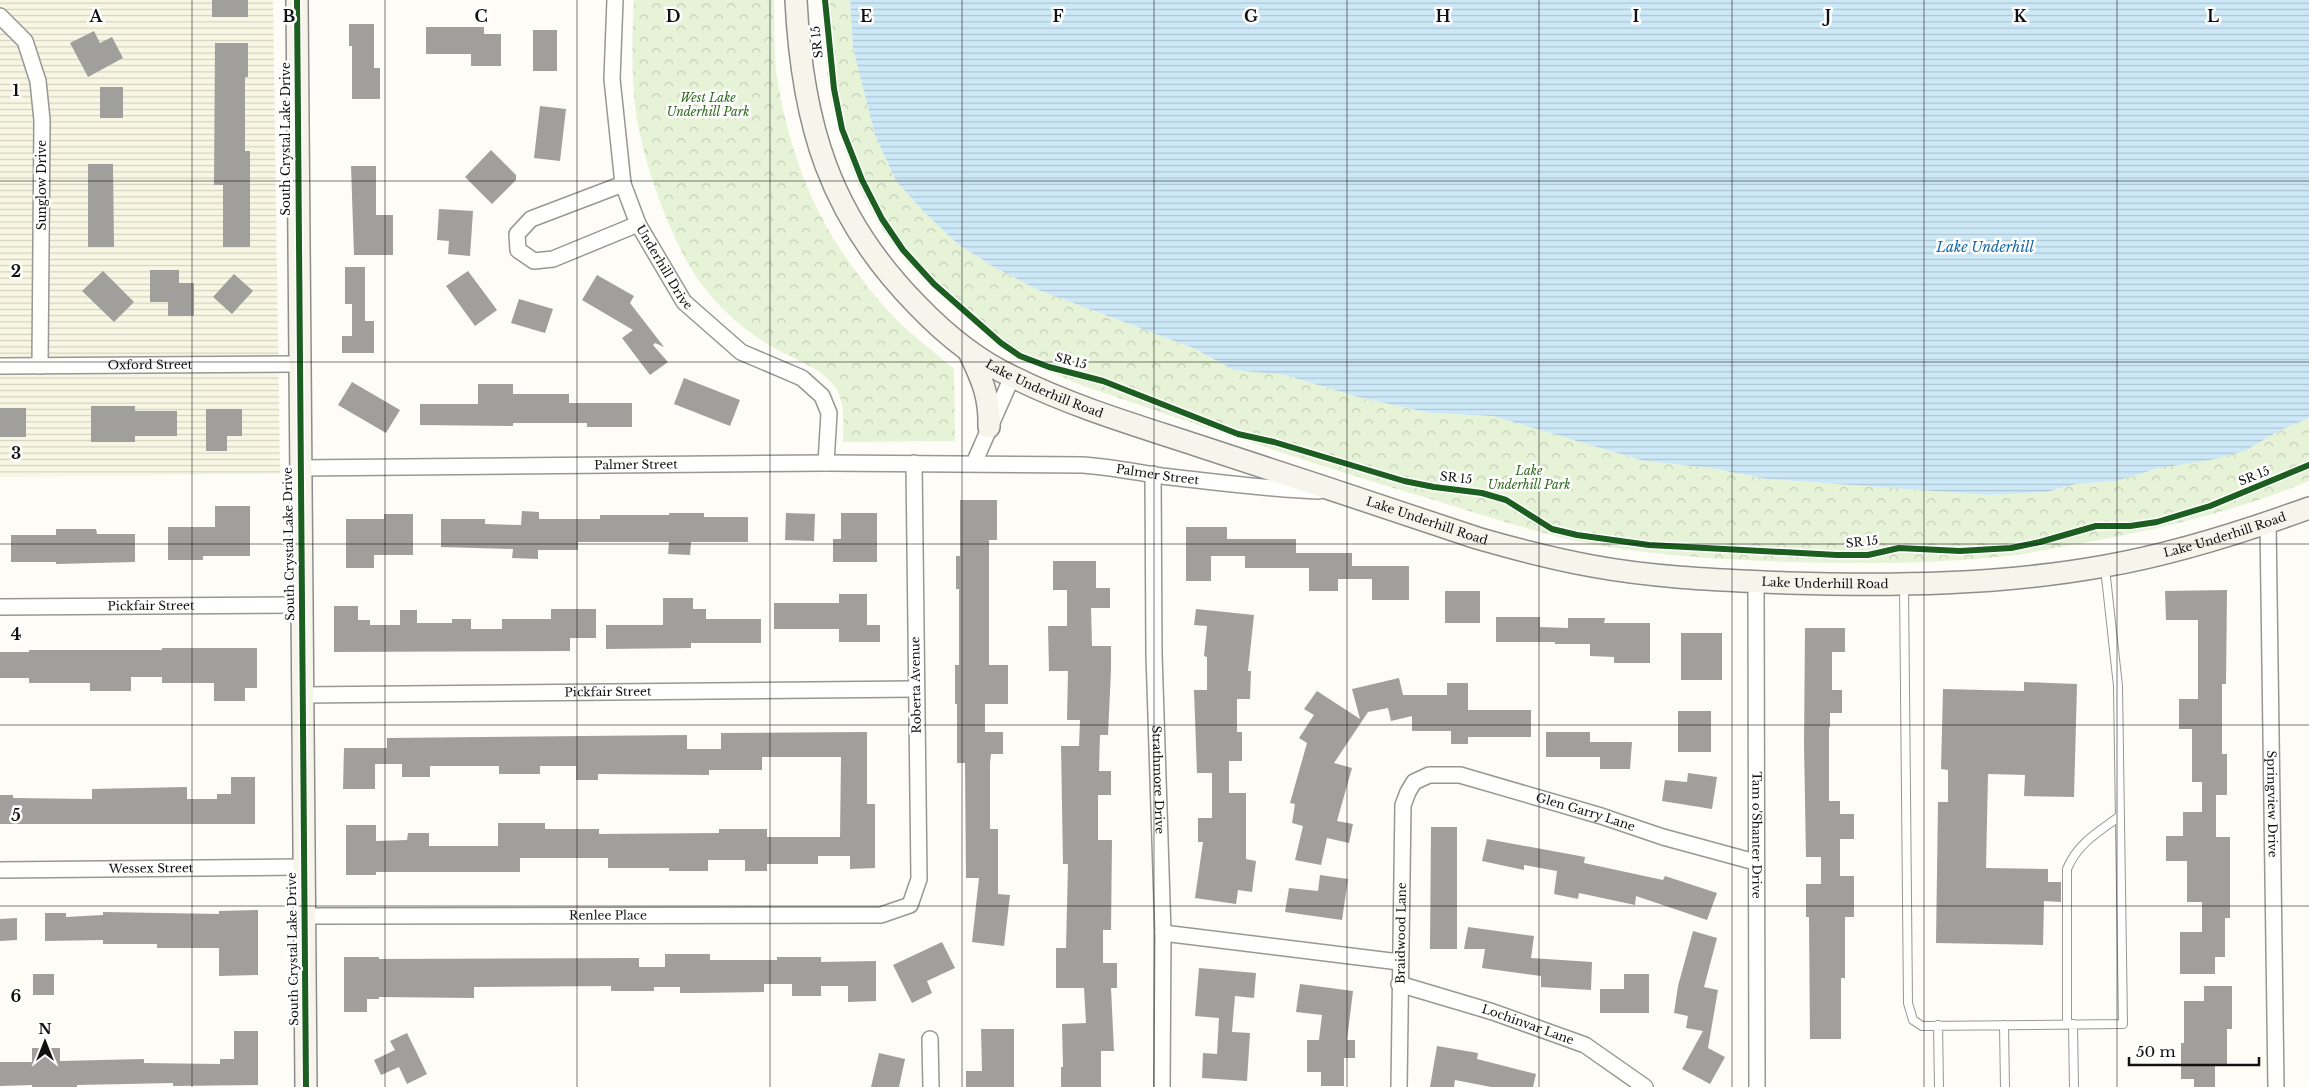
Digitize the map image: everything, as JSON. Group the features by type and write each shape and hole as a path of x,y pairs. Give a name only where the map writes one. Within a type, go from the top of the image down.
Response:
{"main road":[{"name":"South Crystal Lake Drive","path":"297,0 306,1087"},
{"name":"Lake Underhill Road","path":"796,0 800,56 809,112 825,165 839,197 863,240 892,279 946,333 969,352 1012,377 1076,404 1477,538 1552,558 1622,571 1756,582 1904,585 2008,580 2105,566 2162,554 2268,523 2309,508"},
{"path":"969,352 985,385 990,407 989,427"}],"street":[{"name":"Underhill Drive","path":"615,0 612,79 622,184 638,224 684,302 741,352 802,378 822,396 829,413 826,463"},
{"name":"Sunglow Drive","path":"0,16 25,42 38,81 42,120 40,366"},
{"path":"622,184 531,219 517,234 518,250 534,260 553,259 638,224"},
{"name":"Oxford Street","path":"0,366 299,364"},
{"path":"974,463 1012,377"},
{"name":"Roberta Avenue","path":"910,905 919,879 915,688 914,463"},
{"name":"Palmer Street","path":"300,468 974,463 1115,467 1261,488 1340,492"},
{"name":"Strathmore Drive","path":"1154,474 1154,654 1163,933 1162,1087"},
{"name":"Springview Drive","path":"2268,523 2276,1087"},
{"name":"Tam o'Shanter Drive","path":"1756,582 1757,1087"},
{"name":"Pickfair Street","path":"0,607 302,605"},
{"name":"Pickfair Street","path":"302,695 915,688"},
{"name":"Glen Garry Lane","path":"1414,782 1430,775 1460,775 1601,816 1663,837 1756,862"},
{"name":"Braidwood Lane","path":"1399,1087 1399,962 1403,805 1414,782"},
{"name":"Wessex Street","path":"0,870 304,868"},
{"name":"Renlee Place","path":"304,916 882,914 910,905"},
{"path":"1163,933 1399,962"},
{"name":"Lochinvar Lane","path":"1399,984 1493,1012 1585,1045 1645,1087"},
{"path":"930,1040 931,1087"}],"lane":[{"path":"1904,585 1908,1003 1913,1020 1922,1026 2123,1024 2118,686 2105,566"},
{"path":"2074,1087 2070,1024 2067,870 2073,854 2090,838 2120,816"},
{"path":"1938,1025 1939,1087"},
{"path":"2004,1025 2005,1087"}],"shaded area":[{"path":"0,0 273,0 280,474 0,477"}],"green space":[{"name":"West Lake Underhill Park","path":"634,0 774,0 776,73 785,117 805,180 833,237 871,291 901,324 954,369 955,441 843,442 841,400 839,393 829,380 813,368 769,345 749,332 714,300 700,282 689,265 669,224 652,177 640,133 634,99 632,42"},
{"name":"Lake Underhill Park","path":"822,0 850,0 853,48 875,135 896,181 925,213 959,245 996,268 1036,289 1193,348 1234,370 1285,375 1358,397 1430,413 1493,416 1644,461 1711,468 1766,479 1989,495 2047,492 2076,484 2117,481 2281,430 2309,418 2309,481 2282,492 2198,518 2112,538 2027,553 1981,559 1927,562 1819,563 1673,555 1580,542 1516,525 1299,458 1081,385 1028,362 990,338 917,273 886,235 859,186 845,152 829,88"}],"water":[{"name":"Lake Underhill","path":"850,0 2309,0 2309,418 2281,430 2244,451 2211,460 2159,468 2117,481 2076,484 2047,492 1989,495 1766,479 1711,468 1644,461 1493,416 1430,413 1358,397 1285,375 1234,370 1193,348 1036,289 996,268 959,245 925,213 896,181 875,135 853,48"}],"building":[{"path":"212,0 248,0 248,17 212,17"},
{"path":"349,24 374,24 374,68 380,68 380,99 352,99 352,46 349,46"},
{"path":"426,27 484,27 484,34 501,34 501,66 471,66 471,54 426,54"},
{"path":"533,30 557,30 557,71 533,71"},
{"path":"94,31 100,43 112,37 123,58 88,77 70,43"},
{"path":"215,43 248,43 248,77 245,77 245,151 250,151 250,247 223,247 223,185 214,185"},
{"path":"100,87 123,87 123,118 100,118"},
{"path":"540,106 566,109 560,161 534,158"},
{"path":"491,150 516,175 516,180 492,204 465,177"},
{"path":"88,164 113,164 114,247 88,247"},
{"path":"351,166 376,166 376,215 393,215 393,255 354,255"},
{"path":"439,209 473,211 470,256 448,254 449,241 437,240"},
{"path":"345,267 365,267 365,321 374,321 374,353 342,353 342,336 352,336 352,304 345,304"},
{"path":"150,270 179,270 179,283 194,283 194,316 168,316 168,302 150,302"},
{"path":"103,271 134,302 114,322 82,291"},
{"path":"468,271 497,310 475,326 446,286"},
{"path":"234,274 253,291 232,314 213,297"},
{"path":"597,275 634,296 630,303 664,347 655,343 653,345 668,362 650,375 622,338 633,330 582,300"},
{"path":"519,299 553,309 545,333 511,323"},
{"path":"684,378 740,400 730,426 674,404"},
{"path":"352,382 400,410 386,433 338,405"},
{"path":"478,384 513,384 513,394 569,394 569,403 632,403 632,427 587,427 587,423 513,423 513,426 420,425 420,404 478,404"},
{"path":"91,406 135,406 135,411 177,411 177,436 135,436 135,442 91,442"},
{"path":"0,408 26,408 26,437 0,437"},
{"path":"206,409 242,409 242,436 227,436 227,451 206,451"},
{"path":"960,500 997,500 997,540 989,540 989,665 1008,665 1008,704 985,704 985,732 1003,732 1003,754 991,754 990,829 998,829 998,894 1010,895 1004,946 972,942 979,878 966,878 965,763 957,763 957,704 955,704 955,665 959,665 959,589 956,589 956,556 960,556"},
{"path":"215,506 250,506 250,556 203,556 203,560 168,560 168,527 215,527"},
{"path":"522,511 539,512 539,519 600,519 600,515 669,515 669,513 704,513 704,517 748,517 748,542 691,542 690,555 668,554 669,542 578,542 578,550 538,550 538,559 512,558 513,549 441,547 441,519 485,519 485,524 521,525"},
{"path":"786,513 815,514 814,541 785,540"},
{"path":"841,513 877,513 877,562 833,562 833,539 841,539"},
{"path":"384,514 413,514 413,555 374,555 374,568 346,568 346,519 384,519"},
{"path":"1186,527 1227,527 1227,539 1296,539 1296,553 1352,553 1352,566 1409,566 1409,600 1372,600 1372,579 1338,579 1338,591 1309,591 1309,568 1245,568 1245,556 1211,556 1211,581 1186,581"},
{"path":"56,529 96,529 97,534 135,534 135,562 56,564 56,562 11,562 11,535 56,535"},
{"path":"1053,561 1096,561 1096,588 1110,588 1110,608 1091,608 1092,646 1111,646 1108,735 1100,735 1099,771 1111,771 1111,795 1098,795 1098,840 1112,840 1111,930 1103,930 1103,963 1117,963 1117,988 1111,988 1114,1051 1101,1051 1101,1087 1061,1087 1061,1067 1063,1067 1062,1024 1086,1023 1084,988 1056,988 1056,948 1066,948 1068,864 1063,864 1061,746 1079,746 1080,720 1067,720 1068,671 1049,671 1048,626 1067,626 1067,590 1053,590"},
{"path":"2227,590 2226,684 2222,684 2222,754 2227,754 2227,795 2216,795 2216,837 2230,837 2230,918 2225,918 2225,957 2215,957 2215,974 2180,974 2180,932 2202,932 2202,902 2187,902 2187,861 2166,861 2166,836 2183,836 2183,812 2202,812 2202,782 2192,782 2192,729 2179,729 2179,699 2198,699 2198,620 2166,620 2165,591"},
{"path":"1445,591 1480,591 1480,623 1445,623"},
{"path":"839,594 867,594 867,625 880,625 880,642 839,642 839,629 774,629 774,603 839,603"},
{"path":"663,598 693,598 693,609 706,609 706,619 761,619 761,643 691,643 691,648 606,649 606,625 663,625"},
{"path":"334,606 358,606 358,620 370,620 370,625 400,625 400,610 417,610 417,623 452,623 452,619 471,619 471,629 502,629 502,619 551,619 551,609 596,609 596,638 570,638 570,651 334,652"},
{"path":"1196,609 1254,615 1248,671 1251,671 1250,699 1237,699 1237,732 1242,732 1242,761 1229,761 1229,793 1246,793 1246,859 1256,861 1252,892 1238,890 1236,904 1195,898 1203,842 1198,842 1198,818 1212,818 1212,773 1197,773 1194,690 1207,690 1207,657 1204,656 1207,626 1194,625"},
{"path":"1496,617 1540,617 1540,627 1568,628 1568,618 1605,618 1604,623 1650,623 1650,663 1614,663 1614,657 1590,656 1590,644 1496,642"},
{"path":"1805,628 1845,628 1845,652 1832,652 1832,690 1842,690 1842,713 1830,713 1829,727 1829,801 1840,801 1840,814 1854,814 1854,839 1840,839 1840,876 1854,876 1854,917 1845,917 1845,978 1841,978 1841,1039 1810,1039 1809,917 1806,917 1806,884 1821,884 1821,857 1806,857 1804,744"},
{"path":"1681,633 1722,633 1722,680 1681,680"},
{"path":"162,648 257,648 257,688 245,688 245,701 214,701 214,683 162,683 162,677 131,677 131,691 90,691 90,683 29,683 29,678 0,678 0,652 29,652 29,650 162,650"},
{"path":"1399,678 1403,695 1447,695 1447,683 1468,683 1468,710 1531,710 1531,737 1468,737 1468,744 1451,744 1451,731 1412,731 1412,716 1391,721 1388,708 1368,712 1334,763 1352,768 1337,821 1353,824 1349,843 1327,838 1321,865 1295,860 1303,826 1292,823 1295,804 1290,803 1307,743 1299,738 1314,715 1304,709 1317,691 1360,719 1352,689"},
{"path":"2024,682 2077,684 2074,797 2024,796 2025,775 1988,774 1986,868 2048,869 2048,882 2061,882 2061,902 2044,901 2043,945 1936,943 1938,802 1948,802 1948,770 1941,769 1943,689 2024,691"},
{"path":"1678,711 1711,711 1711,752 1678,752"},
{"path":"867,732 867,804 875,804 875,868 850,869 850,856 818,856 818,864 767,864 767,871 745,871 745,860 708,860 708,871 669,871 669,868 608,868 608,858 520,858 520,872 376,872 376,875 346,875 346,825 376,825 376,841 407,840 408,833 429,833 429,846 498,846 498,823 545,823 545,829 599,829 599,834 719,833 719,829 767,829 767,837 840,837 841,757 762,757 762,770 709,770 709,775 598,774 598,780 576,780 576,766 540,766 540,774 499,774 499,766 430,766 430,777 402,777 402,764 375,764 375,789 343,789 344,748 387,748 387,738 687,735 687,749 721,749 721,733"},
{"path":"1546,732 1590,732 1590,742 1632,742 1630,769 1600,769 1600,757 1546,757"},
{"path":"1688,773 1717,777 1712,809 1662,801 1665,780 1687,782"},
{"path":"231,777 255,777 255,824 0,824 0,795 13,795 13,798 92,799 92,789 187,787 187,799 217,799 217,794 231,794"},
{"path":"1431,827 1457,827 1457,949 1430,949"},
{"path":"1487,839 1585,857 1584,863 1663,880 1665,876 1717,893 1707,920 1636,896 1635,905 1579,893 1578,899 1554,894 1557,871 1524,865 1524,870 1482,861"},
{"path":"1320,875 1348,879 1342,920 1285,912 1289,888 1318,891"},
{"path":"258,910 258,975 219,976 219,948 157,948 157,944 103,944 103,940 45,941 45,913 66,913 66,917 103,915 103,912 219,914 219,911"},
{"path":"17,918 17,940 0,941 0,919"},
{"path":"1468,927 1534,936 1531,958 1592,962 1591,990 1541,987 1541,976 1482,968 1485,949 1464,949"},
{"path":"1693,931 1717,938 1704,987 1718,990 1708,1048 1725,1057 1710,1084 1682,1069 1703,1031 1686,1028 1688,1016 1674,1013 1678,986"},
{"path":"942,942 955,968 927,981 932,993 912,1003 893,965"},
{"path":"665,954 710,954 710,960 777,960 777,957 821,957 821,962 876,961 876,1001 848,1002 848,986 821,986 821,996 792,996 792,984 764,984 764,992 695,993 680,993 680,987 654,987 654,991 611,991 611,986 474,987 474,998 379,997 379,999 367,999 367,1012 344,1012 344,957 379,957 379,959 639,958 639,967 665,967"},
{"path":"1199,968 1256,973 1254,998 1235,996 1232,1032 1250,1033 1247,1081 1202,1078 1203,1053 1217,1054 1219,1018 1195,1016"},
{"path":"33,974 54,974 54,995 33,995"},
{"path":"1624,974 1649,974 1649,1013 1600,1013 1600,989 1624,989"},
{"path":"1300,984 1353,991 1347,1040 1355,1040 1355,1058 1344,1058 1344,1086 1321,1086 1321,1072 1307,1072 1307,1040 1319,1040 1322,1015 1296,1012"},
{"path":"2204,986 2232,986 2232,1029 2227,1029 2227,1066 2215,1066 2215,1087 2194,1087 2194,1079 2181,1079 2181,1043 2184,1043 2184,1001 2204,1001"},
{"path":"981,1029 1014,1029 1014,1087 966,1087 966,1071 982,1071"},
{"path":"234,1031 258,1031 258,1085 173,1086 173,1083 77,1085 77,1087 0,1086 0,1062 32,1062 32,1048 60,1048 60,1061 144,1059 144,1063 220,1064 220,1059 234,1059"},
{"path":"407,1033 427,1074 407,1084 399,1067 381,1075 374,1060 395,1050 390,1041"},
{"path":"1437,1046 1478,1053 1477,1059 1536,1074 1533,1087 1491,1087 1455,1080 1454,1087 1430,1087"},
{"path":"879,1053 905,1059 899,1087 871,1087"}],"cycle path":[{"path":"297,0 306,1087"},
{"name":"SR 15","path":"825,0 834,89 842,129 862,180 882,219 903,250 934,284 1001,343 1020,356 1049,367 1103,381 1238,434 1274,442 1404,481 1482,493 1506,500 1552,529 1577,535 1649,545 1837,555 1868,555 1899,548 1960,551 2011,548 2096,526 2130,526 2157,522 2210,506 2309,465"}]}
